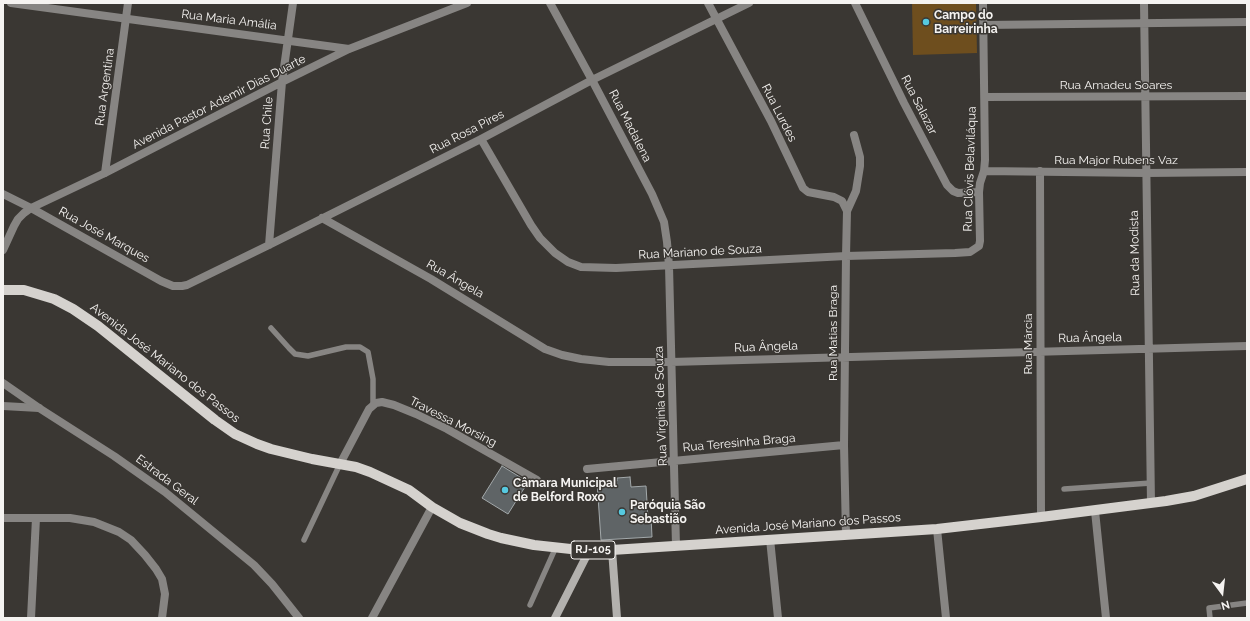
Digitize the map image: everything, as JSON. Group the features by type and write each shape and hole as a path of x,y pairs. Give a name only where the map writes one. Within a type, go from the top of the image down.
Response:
{"main road":[{"name":"Avenida José Mariano dos Passos","path":"3,290 24,290 54,299 73,309 98,326 214,420 235,434 271,449 356,467 382,477 409,490 432,507 460,523 488,534 516,541 556,548 589,551 612,550 937,529 1151,503 1194,496 1247,479"},
{"path":"612,550 617,618"},
{"path":"555,618 589,551"}],"street":[{"name":"Rua Maria Amália","path":"11,3 349,49"},
{"name":"Rua Argentina","path":"106,173 128,3"},
{"name":"Rua Chile","path":"269,245 282,82 293,3"},
{"name":"Avenida Pastor Ademir Dias Duarte","path":"3,250 18,219 31,208 106,173 349,49 467,3"},
{"name":"Rua Madalena","path":"550,3 658,207 666,232 669,266"},
{"name":"Rua Lurdes","path":"708,3 771,121 803,188 808,192 834,197 842,201 846,206 847,211"},
{"name":"Rua Rosa Pires","path":"195,281 482,139 592,80 749,3"},
{"name":"Rua Salazar","path":"855,3 946,185 958,193 979,192"},
{"name":"Rua Clóvis Belaviláqua","path":"980,241 979,192 984,171 985,97 983,3"},
{"name":"Rua da Modista","path":"1144,3 1151,503"},
{"path":"984,25 1247,22"},
{"name":"Rua Amadeu Soares","path":"985,97 1247,96"},
{"name":"Rua Matias Braga","path":"846,534 844,445 847,211 856,191 860,166 860,157 854,135"},
{"name":"Rua Mariano de Souza","path":"482,139 531,226 540,238 559,256 568,262 581,267 616,268 846,256 966,253 979,246 980,241"},
{"name":"Rua Major Rubens Vaz","path":"984,171 1146,173 1247,172"},
{"name":"Rua Márcia","path":"1040,172 1041,517"},
{"name":"Rua José Marques","path":"3,194 31,208 161,282 179,287 195,281"},
{"name":"Rua Ângela","path":"322,218 431,279 552,352 581,359 609,362 671,362 1247,346"},
{"name":"Rua Virgínia de Souza","path":"669,266 676,546"},
{"name":"Estrada Geral","path":"3,383 120,460 165,492 254,565 272,584 299,618"},
{"name":"Travessa Morsing","path":"373,405 382,402 416,414 447,429 537,480"},
{"path":"340,464 366,413 373,405"},
{"path":"3,406 39,408"},
{"name":"Rua Teresinha Braga","path":"587,469 844,445"},
{"path":"372,618 432,507"},
{"path":"1095,511 1106,618"},
{"path":"3,518 70,518 94,522 119,532 131,540 156,568 162,579 165,594 162,618"},
{"path":"31,618 36,518"},
{"path":"937,529 946,618"},
{"path":"770,539 778,618"}],"lane":[{"path":"271,328 296,354 308,356 346,347 360,347 368,352 373,379 373,405"},
{"path":"304,540 340,464"},
{"path":"1064,489 1151,483"},
{"path":"530,606 556,548"},
{"path":"1210,618 1209,608 1247,603"}],"shaded area":[{"path":"912,3 976,3 977,53 913,55"}],"building":[{"name":"Câmara Municipal de Belford Roxo","path":"502,466 528,482 508,514 482,498"},
{"name":"Paróquia São Sebastião","path":"630,477 631,487 646,486 648,518 651,517 652,537 601,540 597,482 617,481 617,478"}],"place":[{"name":"Campo do Barreirinha","path":"926,22"},
{"name":"Câmara Municipal de Belford Roxo","path":"505,490"},
{"name":"Paróquia São Sebastião","path":"622,512"}]}
